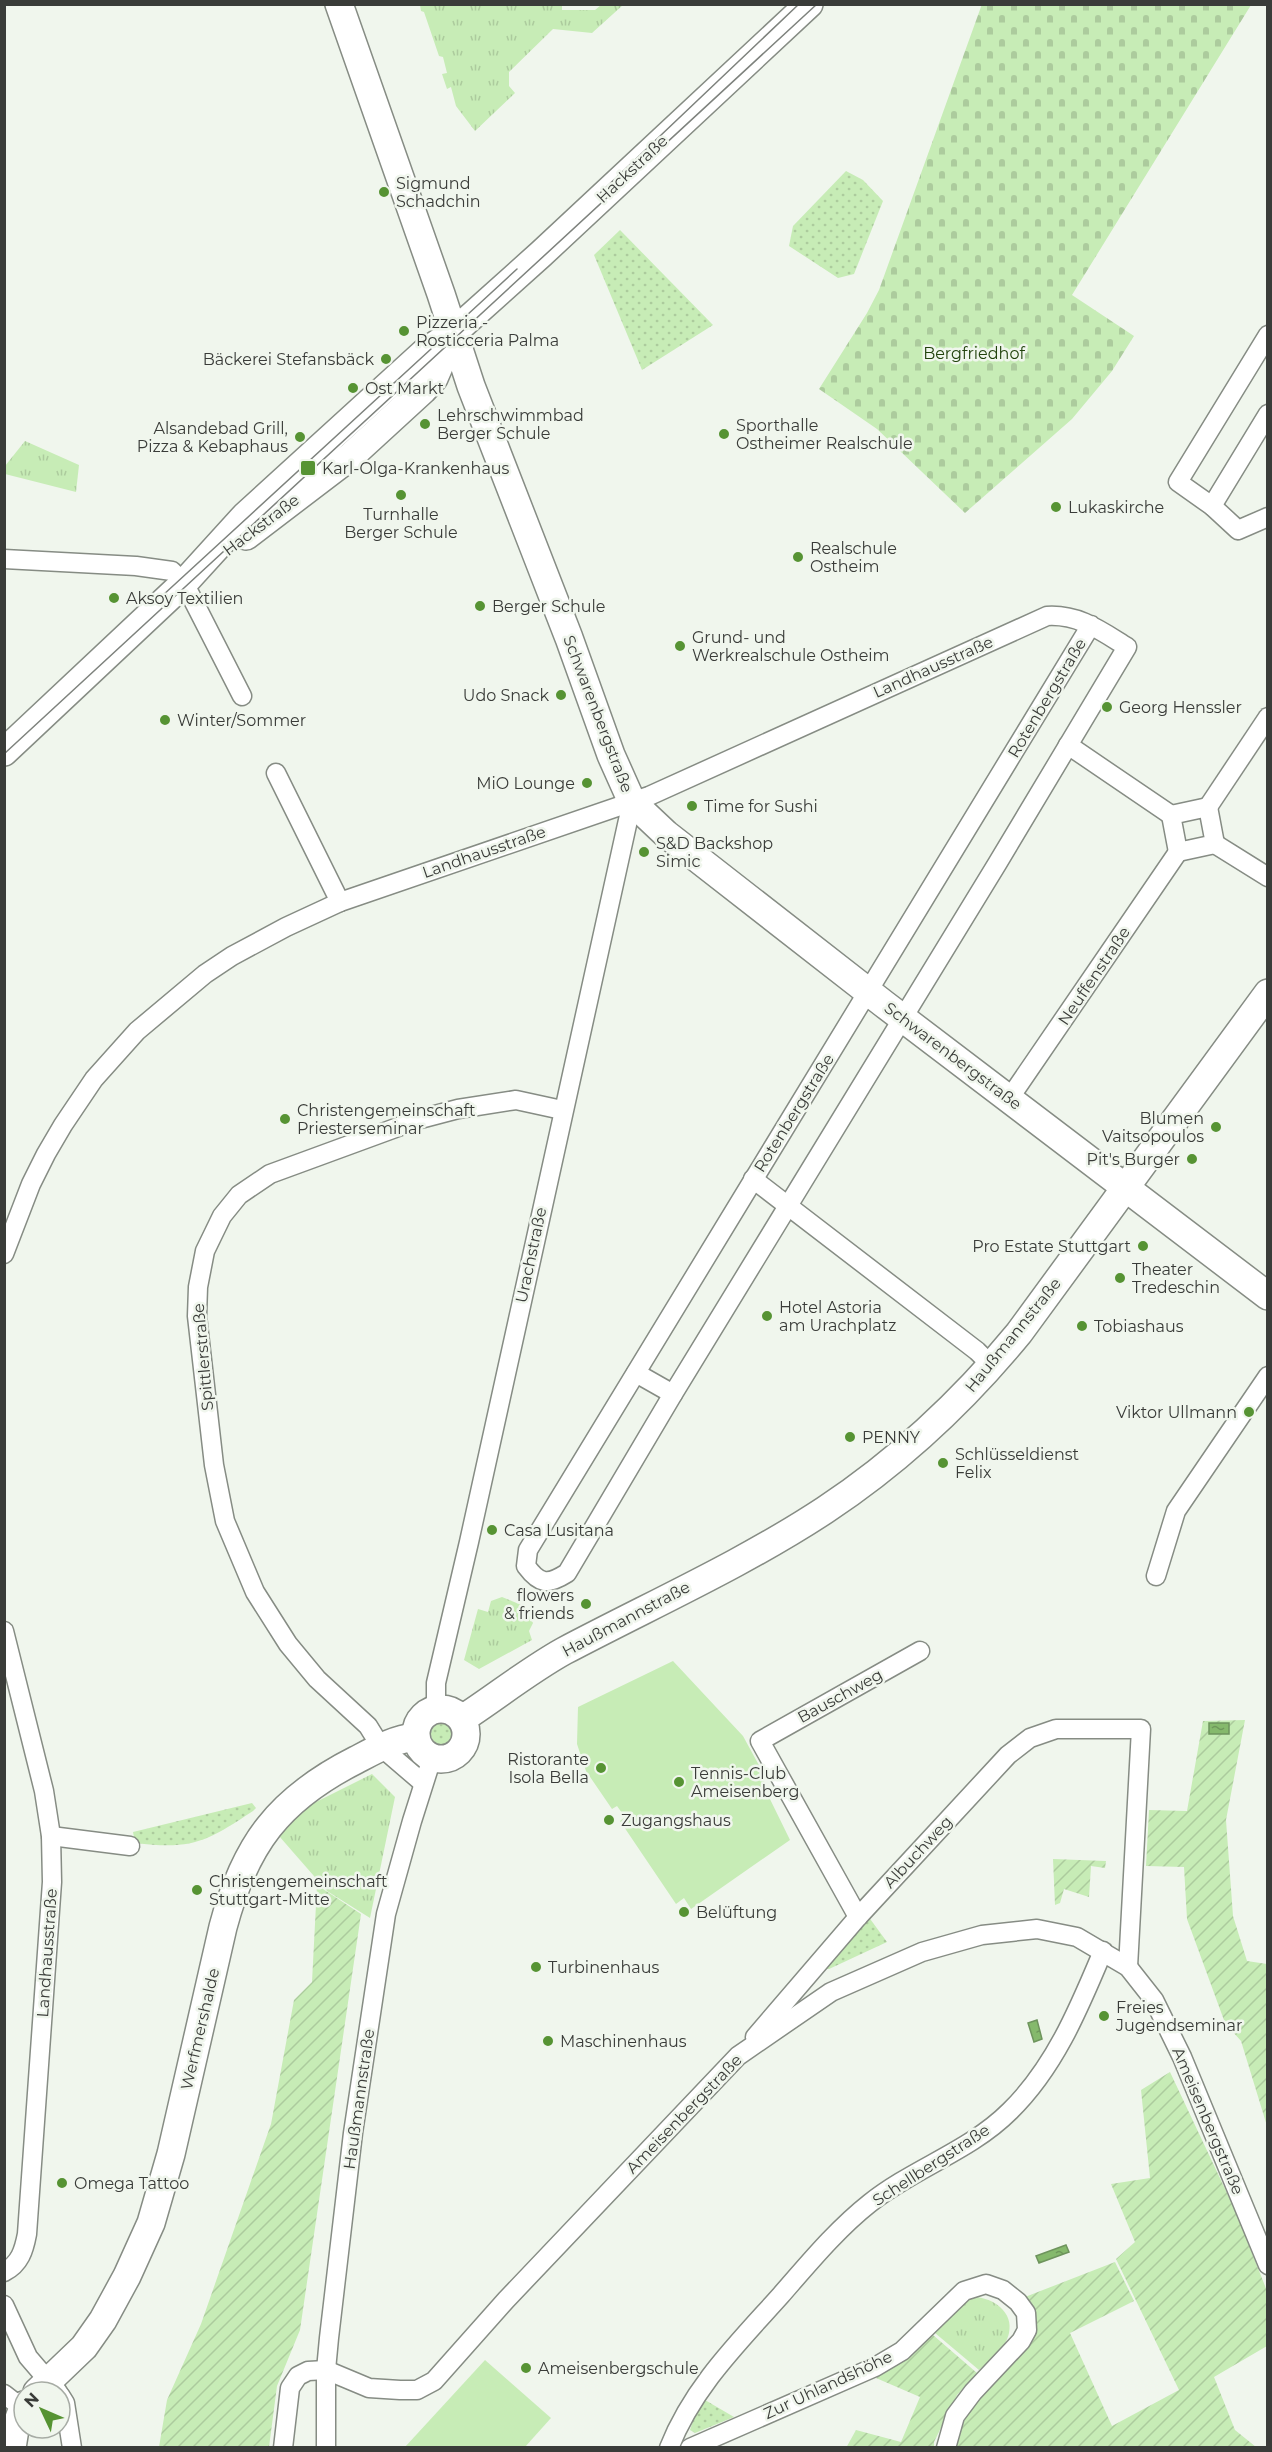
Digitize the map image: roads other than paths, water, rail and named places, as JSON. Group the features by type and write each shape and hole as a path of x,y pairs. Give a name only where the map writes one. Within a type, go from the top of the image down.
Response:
{"street":[{"name":"Schwarenbergstraße","path":"339,4 471,386 569,638 611,755 632,802 666,834 868,992 1268,1296"},
{"name":"Hackstraße","path":"6,749 182,581 245,516 425,352 454,332 809,4"},
{"path":"1268,335 1178,482 1212,506 1238,530 1268,517"},
{"path":"1212,506 1268,414"},
{"path":"4,559 135,566 172,571 182,581 242,696"},
{"name":"Landhausstraße","path":"4,1254 31,1184 63,1125 94,1079 137,1031 197,981 232,956 296,921 340,902 649,796 1047,616 1065,615 1091,625"},
{"name":"Rotenbergstraße","path":"1091,625 1127,647 1068,745 673,1394 567,1573 553,1582 536,1578 526,1566 528,1550 1091,625"},
{"path":"1171,815 1208,807 1268,717"},
{"path":"1068,745 1171,815 1178,852 1215,844 1268,877"},
{"path":"276,773 340,902"},
{"name":"Urachstraße","path":"436,1709 436,1683 632,802"},
{"path":"1208,807 1215,844"},
{"name":"Neuffenstraße","path":"1009,1100 1178,852"},
{"name":"Haußmannstraße","path":"462,1719 564,1652 736,1561 825,1510 891,1462 928,1430 992,1366 1060,1278 1268,993"},
{"name":"Spittlerstraße","path":"423,1783 381,1747 368,1726 317,1679 277,1629 255,1592 232,1541 225,1521 214,1465 197,1316 198,1287 205,1251 222,1216 239,1195 258,1180 290,1165 420,1119 458,1109 516,1101 562,1110"},
{"name":"Rotenbergstraße","path":"753,1179 788,1205"},
{"path":"788,1205 968,1344 992,1366"},
{"path":"636,1373 673,1394"},
{"path":"1156,1576 1176,1511 1268,1376"},
{"name":"Landhausstraße","path":"4,1631 36,1751 51,1836 50,1932 27,2234 25,2247 19,2259 13,2268 4,2272"},
{"name":"Bauschweg","path":"858,1917 760,1741 920,1651"},
{"path":"436,1709 446,1709 455,1712 462,1719 466,1736 458,1753 441,1759 424,1747 417,1728 421,1719 428,1713 436,1709"},
{"name":"Albuchweg","path":"738,2056 858,1917 1008,1755 1030,1738 1056,1729 1141,1729 1128,1967"},
{"name":"Werfmershalde","path":"51,2380 84,2347 103,2320 127,2276 151,2223 171,2154 223,1927 244,1864 275,1818 296,1798 342,1767 399,1740 424,1747"},
{"name":"Haußmannstraße","path":"326,2448 326,2370 353,2133 386,1914 423,1783 424,1747"},
{"path":"51,1836 130,1846"},
{"name":"Ameisenbergstraße","path":"326,2370 369,2388 417,2390 434,2381 528,2277 738,2056 831,1992 922,1952 982,1935 1037,1929 1077,1937 1128,1967 1154,2000 1182,2057 1268,2265"},
{"name":"Schellbergstraße","path":"669,2448 676,2430 699,2389 829,2242 870,2203 909,2177 973,2142 1011,2111 1046,2069 1076,2016 1103,1951"},
{"name":"Zur Uhlandshöhe","path":"690,2448 875,2367 902,2351 964,2291 986,2284 1003,2290 1018,2302 1026,2313 1027,2330 1021,2341 973,2392 955,2416 946,2448"},
{"path":"4,2305 28,2357 33,2380"},
{"path":"283,2448 290,2388 298,2376 308,2371 326,2370"}],"water":[{"path":"1209,1723 1229,1723 1229,1734 1209,1734"},
{"path":"1037,2020 1042,2039 1034,2042 1028,2023"},
{"path":"1066,2245 1069,2252 1039,2263 1036,2256"}],"tram line":[{"path":"599,194 799,4"},
{"path":"4,754 817,4"},
{"path":"466,316 517,269"},
{"path":"162,596 431,349"}],"place":[{"name":"Sigmund Schadchin","path":"384,192"},
{"name":"Pizzeria - Rosticceria Palma","path":"404,331"},
{"name":"Bäckerei Stefansbäck","path":"386,359"},
{"name":"Ost Markt","path":"353,388"},
{"name":"Lehrschwimmbad Berger Schule","path":"425,424"},
{"name":"Sporthalle Ostheimer Realschule","path":"724,434"},
{"name":"Alsandebad Grill, Pizza & Kebaphaus","path":"300,437"},
{"name":"Karl-Olga-Krankenhaus","path":"308,468"},
{"name":"Turnhalle Berger Schule","path":"401,495"},
{"name":"Lukaskirche","path":"1056,507"},
{"name":"Realschule Ostheim","path":"798,557"},
{"name":"Aksoy Textilien","path":"114,598"},
{"name":"Berger Schule","path":"480,606"},
{"name":"Grund- und Werkrealschule Ostheim","path":"680,646"},
{"name":"Udo Snack","path":"561,695"},
{"name":"Georg Henssler","path":"1107,707"},
{"name":"Winter/Sommer","path":"165,720"},
{"name":"MiO Lounge","path":"587,783"},
{"name":"Time for Sushi","path":"692,806"},
{"name":"S&D Backshop Simic","path":"644,852"},
{"name":"Christengemeinschaft Priesterseminar","path":"285,1119"},
{"name":"Blumen Vaitsopoulos","path":"1216,1127"},
{"name":"Pit's Burger","path":"1192,1159"},
{"name":"Pro Estate Stuttgart","path":"1143,1246"},
{"name":"Theater Tredeschin","path":"1120,1278"},
{"name":"Hotel Astoria am Urachplatz","path":"767,1316"},
{"name":"Tobiashaus","path":"1082,1326"},
{"name":"Viktor Ullmann","path":"1249,1412"},
{"name":"PENNY","path":"850,1437"},
{"name":"Schlüsseldienst Felix","path":"943,1463"},
{"name":"Casa Lusitana","path":"492,1530"},
{"name":"flowers & friends","path":"586,1604"},
{"name":"Ristorante Isola Bella","path":"601,1768"},
{"name":"Tennis-Club Ameisenberg","path":"679,1782"},
{"name":"Zugangshaus","path":"609,1820"},
{"name":"Christengemeinschaft Stuttgart-Mitte","path":"197,1890"},
{"name":"Belüftung","path":"684,1912"},
{"name":"Turbinenhaus","path":"536,1967"},
{"name":"Freies Jugendseminar","path":"1104,2016"},
{"name":"Maschinenhaus","path":"548,2041"},
{"name":"Omega Tattoo","path":"62,2183"},
{"name":"Ameisenbergschule","path":"526,2368"}],"park label":[{"name":"Bergfriedhof","path":"974,353"}]}
